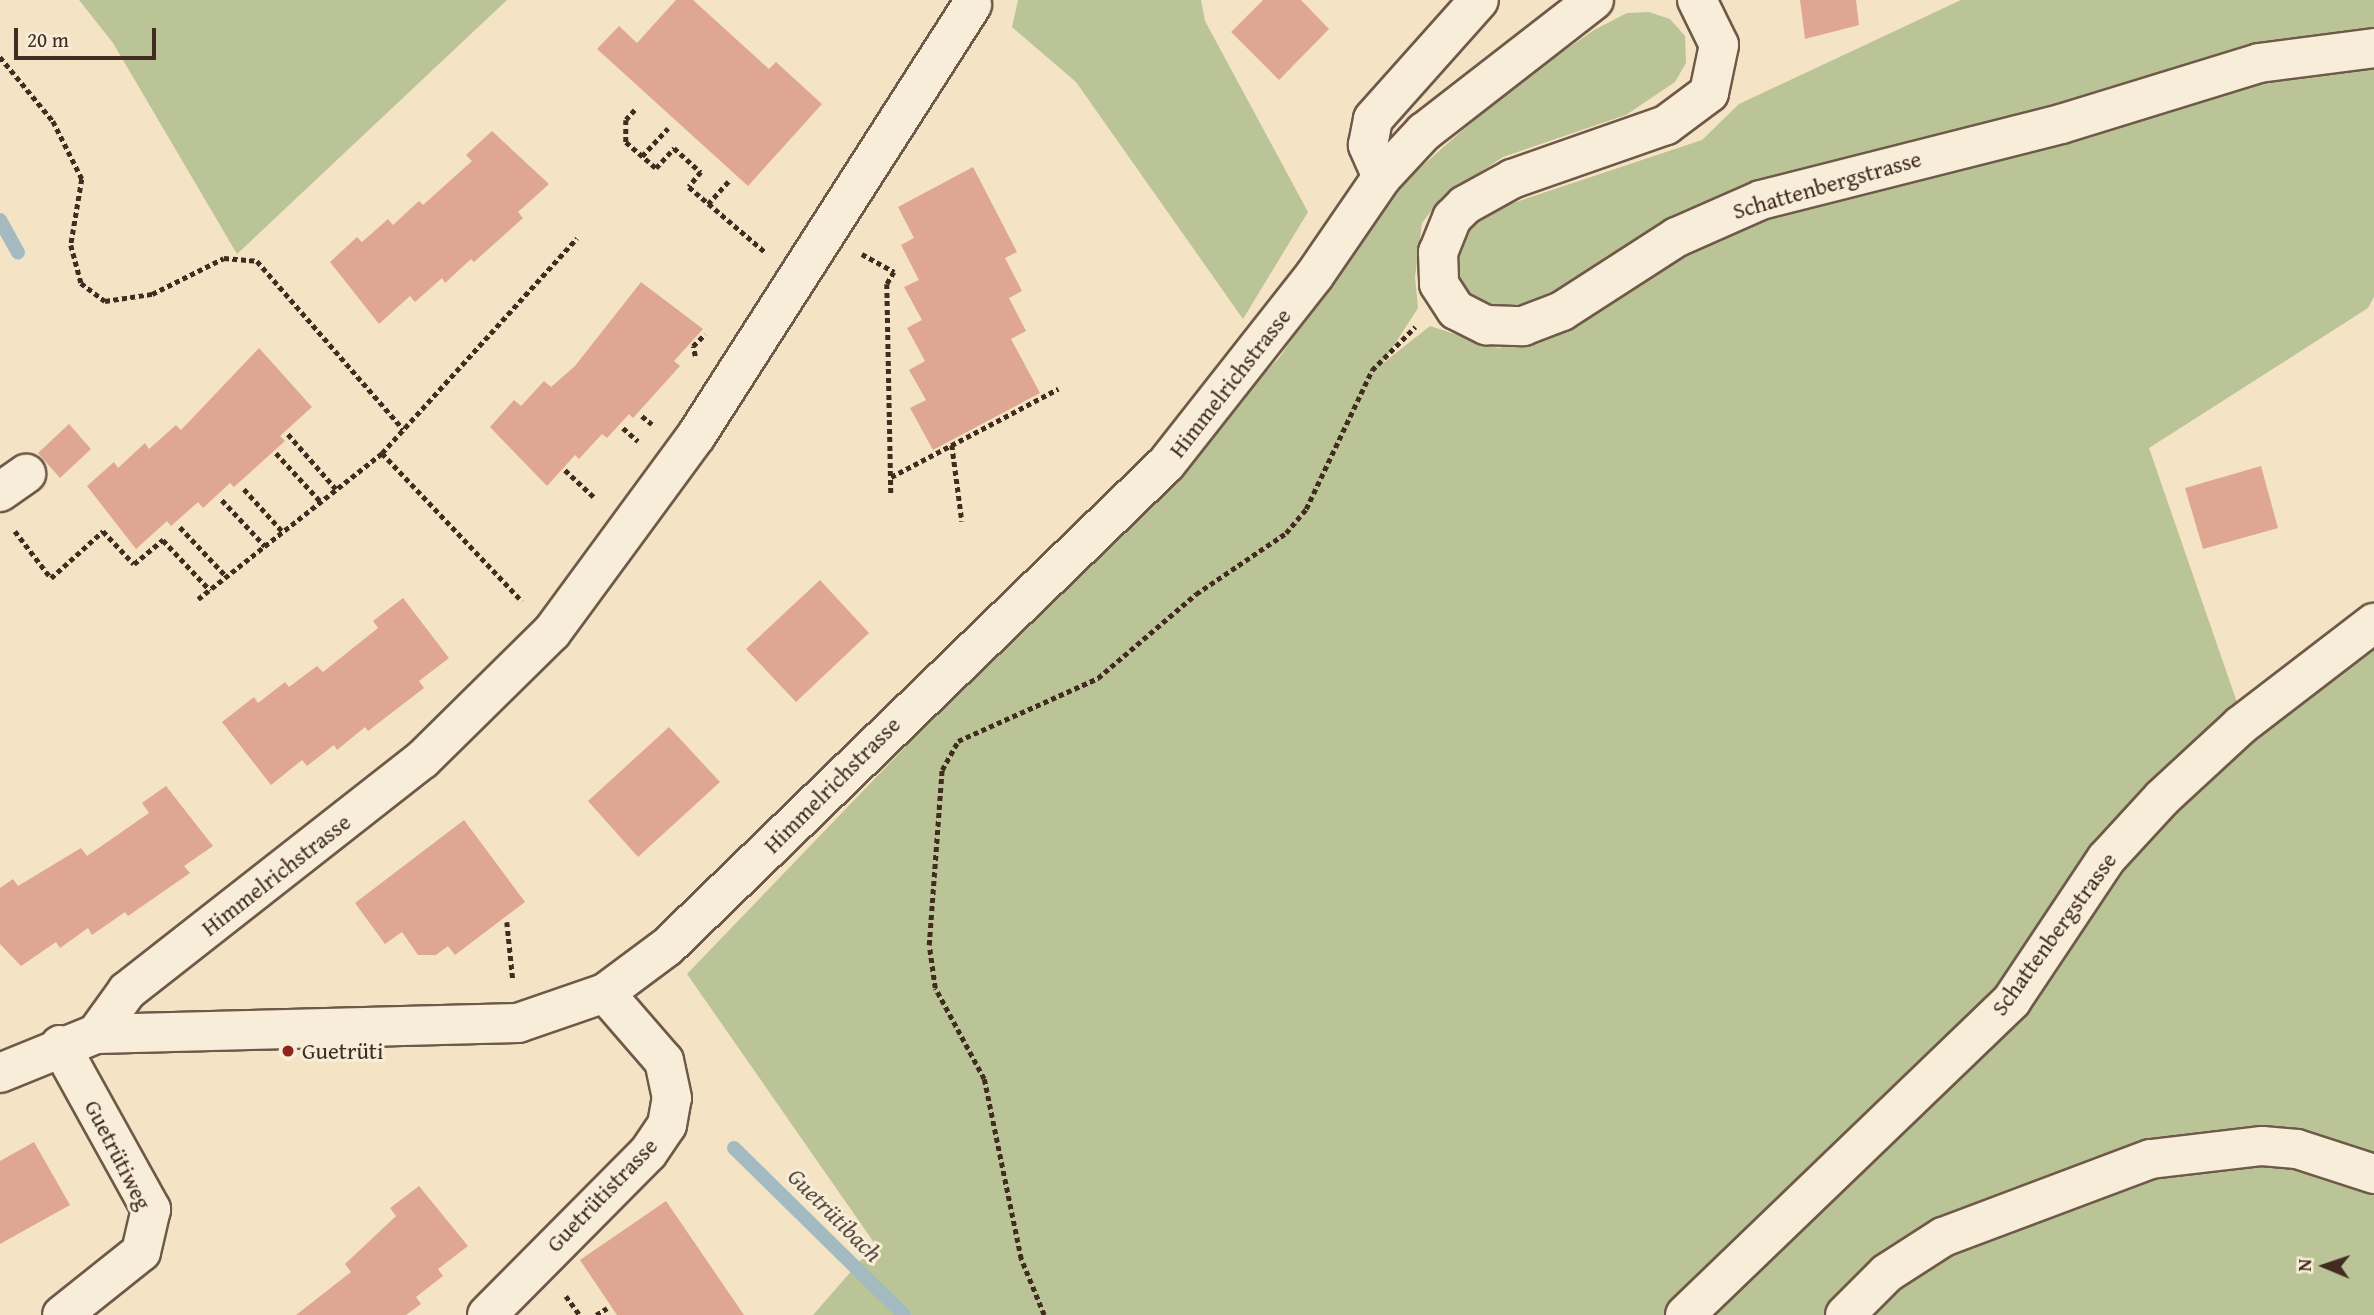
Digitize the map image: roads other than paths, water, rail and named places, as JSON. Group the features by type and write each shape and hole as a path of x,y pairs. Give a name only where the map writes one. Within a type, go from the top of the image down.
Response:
{"street":[{"path":"1382,177 1368,145 1373,119 1479,0"},
{"name":"Himmelrichstrasse","path":"0,1073 60,1045 96,1034 518,1023 605,993 667,947 1166,464 1314,276 1382,177 1424,132 1594,0"},
{"name":"Schattenbergstrasse","path":"1697,0 1719,45 1716,79 1704,99 1643,136 1512,179 1465,205 1447,226 1438,253 1439,284 1447,300 1486,325 1523,326 1562,311 1677,237 1760,200 2061,124 2259,63 2374,48"},
{"name":"Himmelrichstrasse","path":"96,1034 127,990 422,760 552,632 696,436 972,5"},
{"name":"Schattenbergstrasse","path":"1685,1315 2012,1000 2105,859 2162,798 2242,725 2374,623"},
{"name":"Guetrütistrasse","path":"487,1315 648,1153 667,1125 672,1098 664,1061 605,993"},
{"name":"Guetrütiweg","path":"60,1045 151,1209 141,1252 62,1315"},
{"path":"1845,1315 1887,1273 1943,1237 2151,1159 2262,1146 2297,1149 2374,1174"}],"waterway":[{"path":"0,220 18,252"},
{"name":"Guetrütibach","path":"734,1148 904,1315"}],"place":[{"name":"Guetrüti","path":"288,1051"}]}
